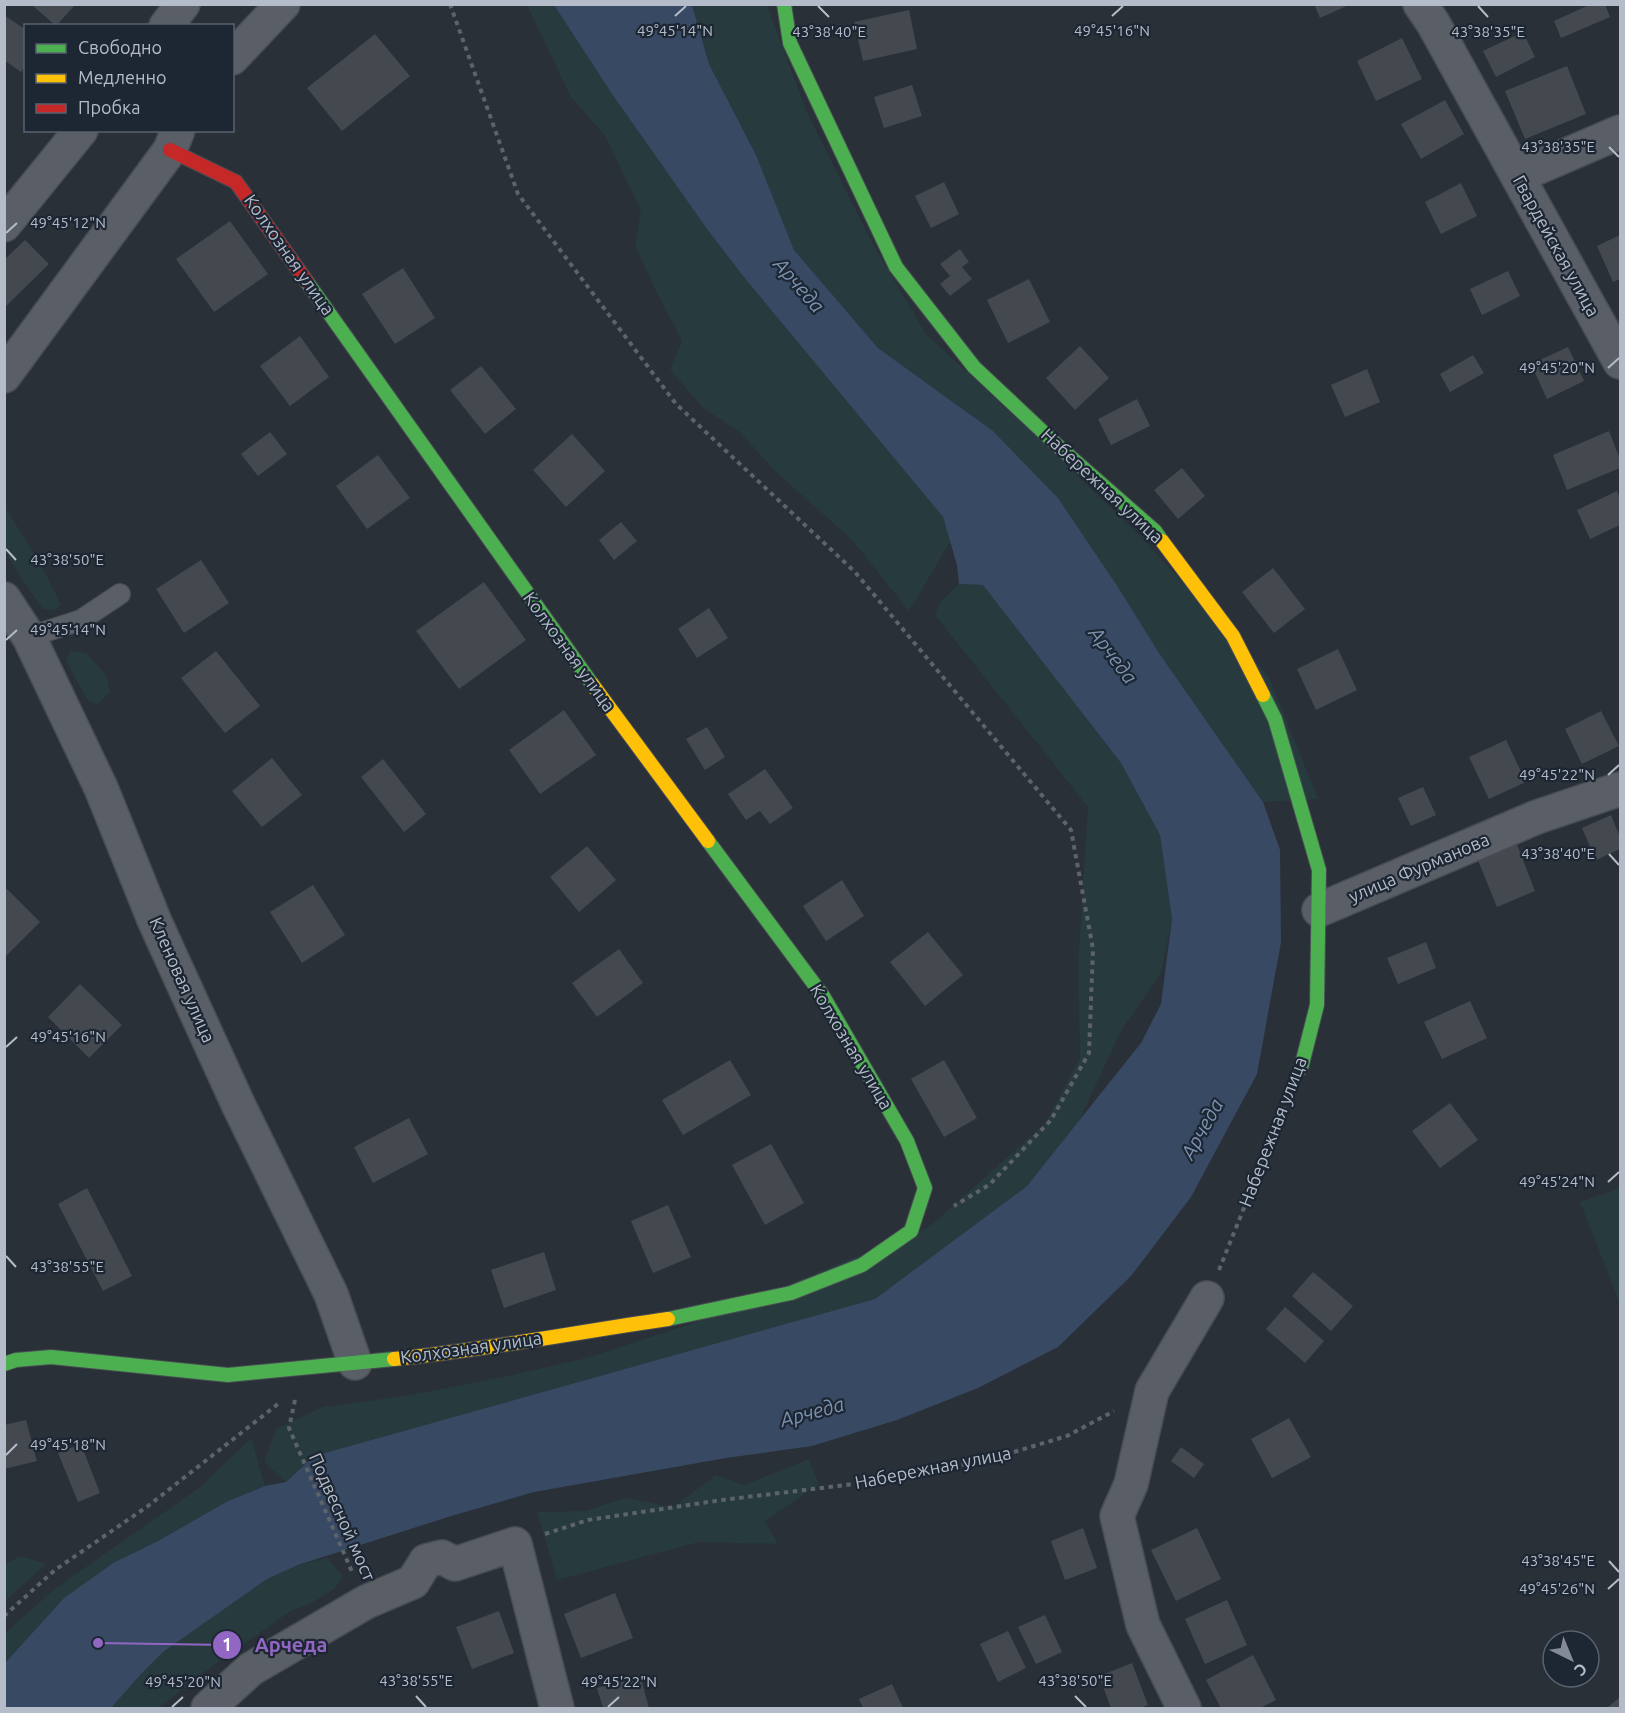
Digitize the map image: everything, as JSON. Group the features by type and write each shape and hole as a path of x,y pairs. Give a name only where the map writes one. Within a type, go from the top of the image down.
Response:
{"street":[{"path":"168,24 183,4"},
{"path":"234,56 283,4"},
{"name":"Набережная улица","path":"784,4 790,44 896,267 974,367 1058,446 1155,531 1233,636 1275,719 1319,870 1317,1005 1301,1068"},
{"name":"Гвардейская улица","path":"1420,4 1433,23 1620,362"},
{"path":"4,225 79,132"},
{"path":"1518,176 1620,132"},
{"name":"Колхозная улица","path":"4,376 174,140 236,182 550,628 823,996 907,1141 925,1188 912,1231 862,1265 791,1293 686,1316 556,1335 456,1353 228,1375 51,1357 16,1360 4,1364"},
{"name":"Кленовая улица","path":"4,599 29,637 101,788 155,922 238,1104 331,1294 355,1363"},
{"name":"улица Фурманова","path":"1319,910 1537,817 1620,789"},
{"path":"1184,1708 1143,1625 1117,1516 1131,1484 1152,1391 1207,1298"},
{"path":"208,1708 250,1669 366,1602 413,1582 426,1562 442,1557 455,1564 515,1544 557,1708"}],"lane":[{"path":"29,637 81,620 120,594"}],"path":[{"path":"450,4 518,194 532,213 676,404 855,572 1071,830 1093,949 1089,1053 1051,1120 989,1185 912,1231"},
{"name":"Набережная улица","path":"1207,1298 1301,1068"},
{"name":"Подвесной мост","path":"302,1368 289,1428 357,1584"},
{"path":"4,1616 55,1570 148,1506 297,1389"},
{"name":"Набережная улица","path":"515,1544 588,1520 722,1500 846,1485 984,1461 1067,1436 1152,1391"}],"green space":[{"path":"527,5 554,5 612,94 707,229 743,276 943,517 951,540 909,611 852,540 774,470 740,432 703,408 670,369 682,341 635,245 641,210 605,136 571,97"},
{"path":"692,5 767,5 806,110 870,239 926,334 1144,540 1269,677 1318,799 1263,802 1159,653 1058,498 993,431 878,348 794,250 756,155 709,64"},
{"path":"5,507 40,563 61,605 54,610 43,609 5,551"},
{"path":"959,584 983,585 1121,763 1160,835 1172,919 1161,973 1121,1031 1078,1123 1027,1186 875,1299 314,1456 286,1482 264,1462 276,1429 323,1407 405,1396 508,1376 586,1358 694,1323 929,1227 1045,1124 1080,1058 1078,966 1088,807 935,615 940,602"},
{"path":"71,651 86,653 107,676 110,692 98,704 88,701 66,661"},
{"path":"1620,1188 1620,1304 1580,1202"},
{"path":"251,1438 265,1486 228,1501 158,1541 113,1563 64,1598 5,1663 5,1633 56,1588 199,1488"},
{"path":"809,1459 819,1484 765,1521 778,1544 699,1542 557,1580 537,1512 585,1511 626,1498 673,1507 716,1475 744,1485"},
{"path":"20,1556 46,1564 5,1601 5,1564"},
{"path":"328,1558 343,1577 334,1589 313,1602 289,1612 158,1708 111,1708 163,1652 267,1579 298,1565"}],"water":[{"path":"554,5 692,5 709,64 756,155 794,250 878,348 993,431 1058,498 1159,653 1263,802 1280,850 1281,942 1257,1074 1191,1197 1131,1276 1058,1347 978,1388 897,1420 812,1446 726,1458 534,1492 298,1565 267,1579 163,1652 111,1708 5,1708 5,1663 64,1598 113,1563 158,1541 228,1501 265,1486 286,1482 314,1456 875,1299 1027,1186 1141,1043 1161,1004 1172,919 1160,835 1121,763 983,585 959,584 957,565 943,517 743,276 707,229 612,94"}],"building":[{"path":"1314,4 1351,4 1320,18"},
{"path":"1591,4 1605,4 1610,17 1561,38 1554,21"},
{"path":"32,5 75,5 58,24 54,24"},
{"path":"909,10 917,49 863,61 854,22"},
{"path":"4,15 24,29 24,68 21,72 4,60"},
{"path":"1523,32 1535,57 1496,77 1483,51"},
{"path":"375,34 410,76 342,131 307,88"},
{"path":"1402,38 1422,79 1376,101 1357,61"},
{"path":"1567,66 1586,114 1525,139 1505,91"},
{"path":"912,85 922,116 884,128 874,97"},
{"path":"1445,100 1464,134 1421,159 1401,124"},
{"path":"944,182 959,214 931,228 915,196"},
{"path":"1461,183 1477,216 1441,234 1425,202"},
{"path":"230,221 268,274 214,312 176,259"},
{"path":"1620,235 1620,279 1613,282 1597,246"},
{"path":"25,240 49,264 4,308 4,260"},
{"path":"960,249 969,262 962,267 972,279 950,296 940,284 950,276 940,264"},
{"path":"403,268 435,318 395,344 362,294"},
{"path":"1508,271 1520,296 1482,315 1470,289"},
{"path":"1029,279 1050,322 1008,343 987,300"},
{"path":"300,336 329,377 290,406 260,366"},
{"path":"1080,346 1109,378 1075,410 1046,378"},
{"path":"1568,347 1584,381 1547,399 1531,364"},
{"path":"1473,355 1484,373 1450,392 1440,374"},
{"path":"481,366 516,409 485,434 450,390"},
{"path":"1367,369 1380,402 1345,417 1331,385"},
{"path":"1137,399 1150,426 1111,445 1098,419"},
{"path":"1609,431 1620,459 1620,468 1567,490 1553,455"},
{"path":"270,432 287,454 258,476 241,454"},
{"path":"572,434 605,471 566,507 533,470"},
{"path":"378,455 410,498 367,529 336,486"},
{"path":"1182,468 1205,496 1178,519 1154,490"},
{"path":"1617,491 1620,499 1620,525 1590,539 1577,510"},
{"path":"621,522 637,541 614,560 599,540"},
{"path":"201,560 229,603 184,633 156,589"},
{"path":"1273,568 1305,609 1274,633 1242,592"},
{"path":"484,582 526,640 459,689 416,631"},
{"path":"709,608 728,638 697,658 678,629"},
{"path":"1338,649 1357,690 1316,710 1297,669"},
{"path":"216,651 260,706 225,733 181,678"},
{"path":"564,710 596,755 540,794 509,750"},
{"path":"1601,711 1619,746 1582,764 1565,729"},
{"path":"707,727 725,757 705,770 686,739"},
{"path":"1506,740 1526,782 1489,799 1469,757"},
{"path":"272,758 302,795 262,827 232,791"},
{"path":"383,759 426,814 404,832 361,777"},
{"path":"765,769 793,808 770,824 760,811 746,820 728,794"},
{"path":"1423,787 1436,815 1411,826 1398,798"},
{"path":"1611,815 1620,837 1620,849 1596,860 1582,828"},
{"path":"1516,842 1535,891 1497,907 1477,858"},
{"path":"587,846 616,880 579,912 550,877"},
{"path":"842,880 864,916 826,941 803,906"},
{"path":"313,885 345,935 302,963 270,912"},
{"path":"7,889 40,922 4,958 4,892"},
{"path":"928,932 963,975 925,1006 890,962"},
{"path":"1426,942 1436,968 1398,984 1387,958"},
{"path":"619,949 643,983 597,1017 572,983"},
{"path":"80,984 122,1025 89,1058 48,1017"},
{"path":"1470,1001 1487,1038 1442,1059 1424,1022"},
{"path":"730,1060 751,1095 683,1135 662,1100"},
{"path":"944,1060 977,1118 944,1137 911,1079"},
{"path":"1450,1103 1478,1140 1440,1168 1412,1131"},
{"path":"409,1118 428,1154 373,1183 354,1147"},
{"path":"771,1144 804,1203 765,1225 732,1165"},
{"path":"87,1188 132,1276 103,1291 58,1204"},
{"path":"668,1205 691,1257 653,1273 631,1221"},
{"path":"544,1252 556,1290 504,1308 491,1270"},
{"path":"1313,1272 1353,1306 1331,1331 1292,1296"},
{"path":"1285,1307 1324,1341 1305,1363 1266,1329"},
{"path":"1289,1418 1311,1457 1272,1478 1251,1439"},
{"path":"26,1420 37,1461 4,1469 4,1425"},
{"path":"81,1444 100,1493 78,1502 58,1453"},
{"path":"1181,1447 1204,1464 1194,1478 1171,1461"},
{"path":"1083,1528 1097,1568 1065,1580 1051,1541"},
{"path":"1197,1528 1221,1579 1176,1601 1151,1550"},
{"path":"615,1593 633,1638 581,1658 564,1614"},
{"path":"1227,1600 1247,1645 1205,1664 1185,1619"},
{"path":"499,1611 514,1653 472,1669 456,1627"},
{"path":"1045,1615 1062,1652 1036,1664 1018,1627"},
{"path":"1008,1631 1026,1668 998,1682 980,1644"},
{"path":"1253,1655 1276,1700 1260,1708 1221,1708 1206,1680"},
{"path":"1132,1663 1148,1705 1139,1708 1111,1708 1099,1676"},
{"path":"640,1675 649,1708 603,1708 597,1688"},
{"path":"892,1684 903,1708 863,1708 859,1699"},
{"path":"1620,1697 1620,1708 1607,1708"}],"traffic: fast":[{"path":"784,4 790,43 896,267 974,367 1058,446 1155,531 1162,541"},
{"path":"307,282 592,684"},
{"path":"1263,695 1275,719 1319,870 1317,1005 1301,1068"},
{"path":"668,1319 791,1293 862,1265 911,1231 925,1188 907,1141 823,996 708,841"},
{"path":"4,1364 16,1360 51,1357 228,1375 394,1359"}],"traffic: slow":[{"path":"1162,541 1233,636 1263,695"},
{"path":"592,684 708,841"},
{"path":"394,1359 497,1346 668,1319"}],"traffic: jam":[{"path":"170,150 236,182 307,282"}],"place":[{"name":"Арчеда","path":"98,1643"}]}
